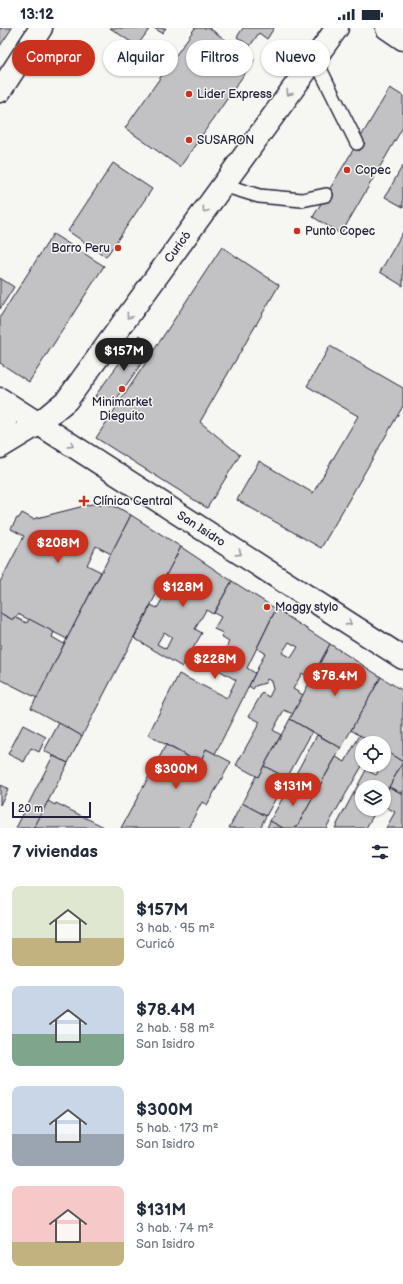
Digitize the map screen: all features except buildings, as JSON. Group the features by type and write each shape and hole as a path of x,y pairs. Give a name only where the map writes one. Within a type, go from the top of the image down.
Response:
{"main road":[{"path":"0,90 42,28"},
{"name":"Curicó","path":"327,40 337,28"},
{"path":"387,28 403,38"},
{"name":"Curicó","path":"0,447 38,424 67,400 300,76"},
{"path":"0,400 5,413 6,422 0,443"},
{"name":"San Isidro","path":"0,400 403,658"}],"lane":[{"path":"324,76 357,143"},
{"path":"223,185 259,196 302,200 326,195"}],"place":[{"name":"Lider Express","path":"189,94"},
{"name":"SUSARON","path":"189,140"},
{"name":"Copec","path":"347,170"},
{"name":"Punto Copec","path":"297,231"},
{"name":"Barro Peru","path":"118,248"},
{"name":"Minimarket Dieguito","path":"122,389"},
{"name":"Clínica Central","path":"84,501"},
{"name":"Maggy stylo","path":"267,607"}]}
